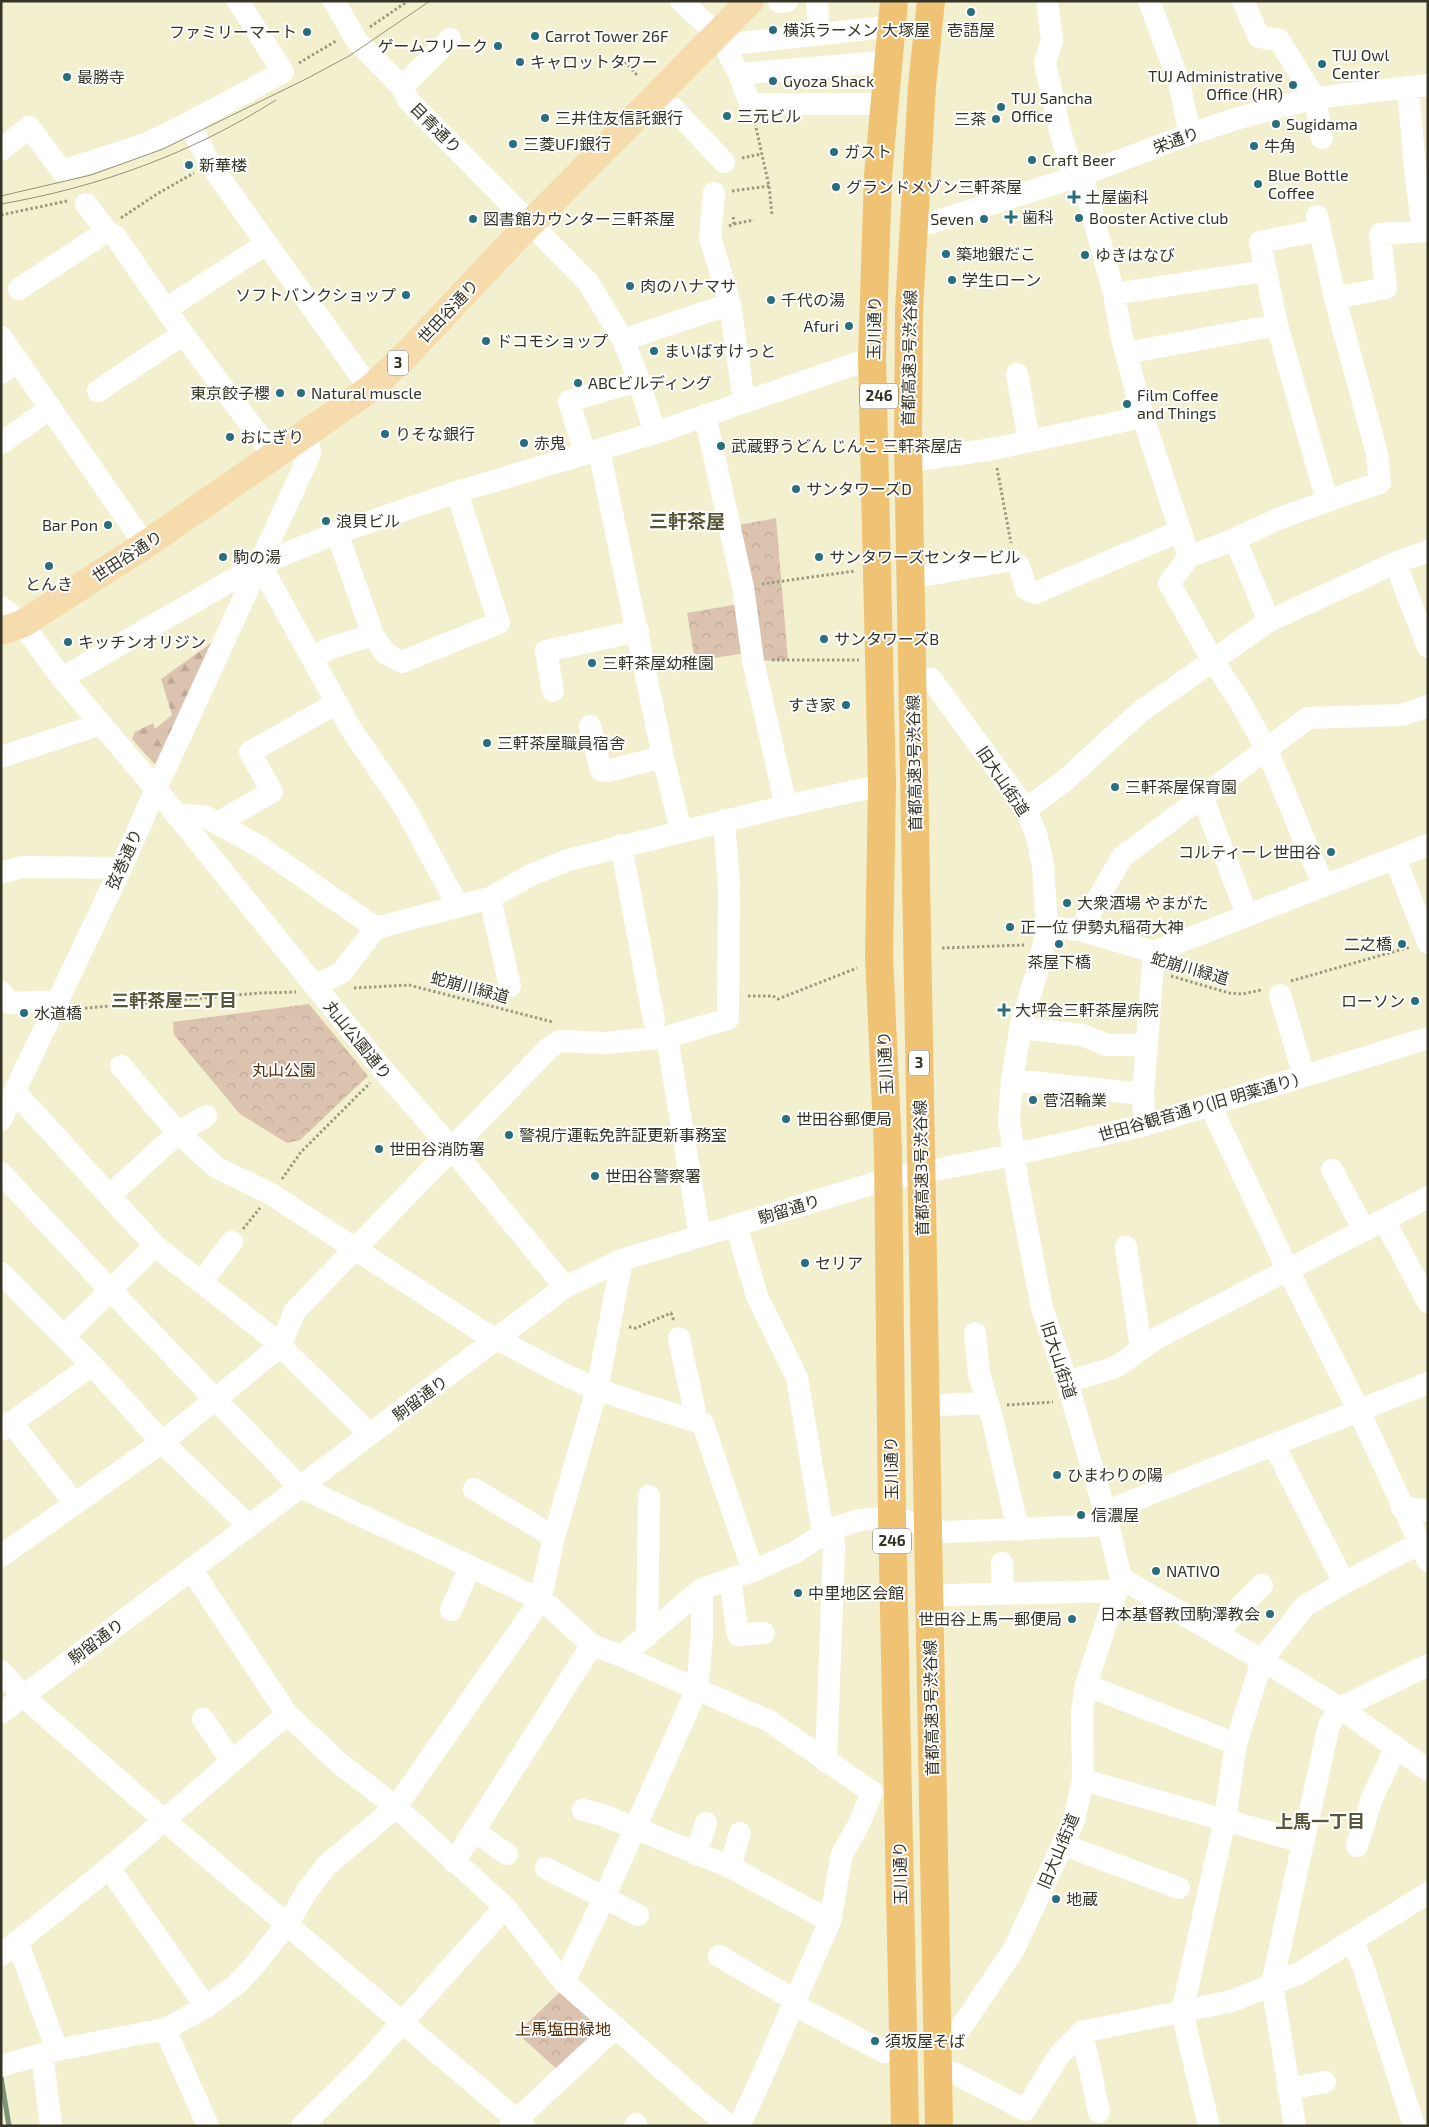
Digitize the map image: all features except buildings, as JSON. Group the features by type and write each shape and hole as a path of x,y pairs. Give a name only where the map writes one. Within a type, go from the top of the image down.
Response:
{"highway":[{"name":"玉川通り","path":"894,1 878,176 872,358 882,785 879,956 886,1078 892,1517 905,2126"},
{"name":"首都高速3号渋谷線","path":"908,1 899,94 890,246 886,439 915,2126"},
{"name":"246","path":"873,440 880,390 892,329 905,102 914,1"},
{"name":"首都高速3号渋谷線","path":"930,1 922,86 909,310 908,445 939,2126"},
{"path":"946,1 939,74 931,223 924,460 931,679 935,1169 946,1532 956,2126"}],"main road":[{"name":"世田谷通り","path":"12,627 145,544 370,389 406,355 531,223 728,43 750,1"}],"street":[{"path":"1,150 29,128 62,171 146,144 283,72 238,1"},
{"name":"目青通り","path":"334,1 353,35 402,87 408,100 588,282 623,340 655,433"},
{"path":"682,1 728,43 750,104 879,104"},
{"path":"815,35 818,19 817,1"},
{"path":"1047,1 1052,40 1045,63 1060,131 1078,177 1114,294 1126,354 1143,417 1189,557"},
{"path":"1149,1 1179,82 1190,134"},
{"path":"1243,1 1259,37 1279,40 1315,98 1322,138"},
{"path":"728,43 886,27"},
{"path":"402,87 450,40"},
{"path":"739,74 883,62"},
{"path":"828,68 829,103"},
{"path":"1335,298 1386,288 1380,234 1425,231 1415,168 1418,86"},
{"name":"栄通り","path":"931,223 1078,177 1190,134 1242,117 1315,98 1418,86"},
{"path":"674,109 724,162"},
{"path":"189,123 210,164 370,389"},
{"path":"714,193 710,237 730,304 744,401"},
{"path":"86,204 107,231 115,236 183,334 274,456"},
{"path":"1323,885 1267,750 1239,700 1213,661 1169,582 1189,557 1327,501 1380,484 1377,454 1335,298 1318,223 1260,242 1277,325 1327,501"},
{"path":"19,289 107,231"},
{"path":"166,309 266,244"},
{"path":"1114,294 1265,271"},
{"path":"623,340 730,304"},
{"path":"1126,354 1277,325"},
{"path":"98,391 183,334"},
{"path":"1,337 10,367 51,408 145,544"},
{"path":"62,678 260,564 337,534 457,492 655,433 872,358"},
{"path":"1017,374 1029,440"},
{"path":"638,381 570,402 592,452 638,631 663,757 681,831"},
{"path":"1,443 51,408"},
{"path":"706,414 743,587 753,661 786,806"},
{"path":"924,460 993,449 1143,417"},
{"name":"弦巻通り","path":"1,1120 121,868 310,452 306,434"},
{"path":"337,534 374,635 386,654 402,662 499,623 457,492"},
{"path":"927,575 1012,560 1020,566 1026,589 1035,593 1180,531"},
{"path":"1236,539 1270,621"},
{"path":"1026,809 1063,782 1140,712 1270,621 1395,563 1428,551"},
{"path":"1395,563 1428,647"},
{"path":"260,564 351,729 405,808 458,906"},
{"path":"1,607 12,627 62,678 156,788"},
{"path":"553,691 546,651 638,631"},
{"path":"312,657 333,647 374,635"},
{"name":"旧大山街道","path":"931,679 1026,809 1038,837 1043,866 1045,935 1021,1028 1012,1080 1009,1120 1013,1155 1042,1308 1107,1519 1119,1585 1086,1685 1082,1712 1083,1780 1074,1820 1014,1949 954,2038"},
{"path":"217,823 272,792 250,752 337,703"},
{"path":"1080,930 1122,857 1308,718 1402,715 1428,706"},
{"path":"1,757 101,724"},
{"path":"590,726 601,770 607,771 663,757"},
{"path":"317,989 342,972 376,928 490,898 531,875 568,860 621,845 882,785"},
{"name":"丸山公園通り","path":"156,788 383,1070 452,1150 565,1288"},
{"path":"1202,798 1247,915"},
{"path":"176,814 204,816 257,845 376,928"},
{"path":"1,1556 162,1442 280,1346 295,1311 549,1048 560,1042 605,1043 661,1028 728,1019 730,999 729,886 724,820"},
{"path":"621,845 661,1028 700,1236"},
{"path":"1045,935 1080,930 1153,961 1247,915 1428,845"},
{"path":"1395,858 1428,943"},
{"path":"1,873 22,867 121,868"},
{"path":"490,898 510,986"},
{"path":"1145,1125 1143,1094 1153,961"},
{"path":"1278,988 1304,1076"},
{"path":"1,992 10,1003 54,1006"},
{"path":"1021,1028 1082,1035 1107,1045 1147,1045"},
{"name":"世田谷観音通り(旧 明薬通り)","path":"935,1169 1013,1155 1145,1125 1428,1038"},
{"path":"121,1066 178,1133 216,1167 271,1194 481,1331 544,1365 596,1389 703,1424 753,1571"},
{"path":"1012,1080 1143,1094"},
{"path":"15,1092 156,1246 270,1336 370,1434"},
{"path":"1209,2126 1182,2012 1225,1819 1236,1744 1262,1660 1305,1606 1344,1583 1424,1552 1401,1506 1359,1411 1288,1270 1210,1105"},
{"path":"110,1195 178,1133 206,1116"},
{"name":"駒留通り","path":"1,1713 565,1288 622,1260 888,1179 935,1169"},
{"path":"1332,1170 1364,1230"},
{"path":"1,1173 300,1488 531,1595 549,1606 592,1645 622,1656 768,1721 872,1792 858,1826 842,1854 830,1921 739,2126"},
{"path":"1069,1392 1116,1367 1155,1339 1428,1197"},
{"path":"1384,1220 1428,1302"},
{"path":"736,1225 757,1296 797,1378 834,1558 826,1762"},
{"path":"201,1283 232,1242"},
{"path":"64,1336 156,1246"},
{"path":"1126,1247 1141,1349"},
{"path":"1,2066 49,2052 165,2029 206,2007 237,1984 288,1923 307,1891 327,1865 396,1807 540,1601 554,1537 596,1389 622,1260"},
{"path":"1,1273 92,1365 162,1442 249,1526"},
{"path":"975,1333 979,1374 1018,1530"},
{"path":"679,1338 697,1422"},
{"path":"75,1504 6,1426 92,1365"},
{"path":"622,1656 702,1589 753,1571 794,1553 828,1530 860,1520 892,1517 946,1532 1018,1530 1107,1519 1274,1445 1428,1383"},
{"path":"942,1405 988,1404"},
{"path":"1274,1445 1344,1583"},
{"path":"474,1489 554,1537"},
{"path":"647,1636 649,1496"},
{"path":"1401,1506 1428,1511"},
{"path":"1002,1563 1003,1594"},
{"path":"451,1610 470,1567"},
{"path":"191,1570 287,1714 339,1763 396,1807 505,1907 564,1982 701,2103 730,2126"},
{"path":"730,1579 738,1636 764,1633"},
{"path":"947,1595 1003,1594 1119,1585 1218,1634 1262,1660 1340,1708 1428,1770"},
{"path":"1218,1634 1237,1610 1262,1585"},
{"path":"564,1982 635,1830 697,1689 702,1637 702,1589"},
{"path":"454,1862 592,1645"},
{"path":"1295,2126 1272,1984 1329,1725 1340,1708 1428,1665"},
{"path":"1,1671 23,1696 164,1820 288,1923 517,2123 616,2028"},
{"path":"1086,1685 1236,1744"},
{"path":"51,2126 49,2052 9,1948 109,1868 287,1714"},
{"path":"203,1719 232,1762"},
{"path":"1356,1846 1372,1798 1396,1747"},
{"path":"1083,1780 1303,1842"},
{"path":"583,1810 603,1815 635,1830 730,1867 830,1921"},
{"path":"696,1854 706,1822"},
{"path":"474,1831 507,1854"},
{"path":"730,1867 740,1833"},
{"path":"1064,1845 1179,1888"},
{"path":"109,1868 206,2007"},
{"path":"546,1868 638,1915"},
{"path":"954,2073 1025,2110 1060,2054 1082,2032 1232,2001 1300,1973 1428,1893"},
{"path":"302,2126 364,2065 403,2023 505,1907"},
{"path":"1353,1941 1364,1966 1414,2126"},
{"path":"719,1956 796,2000 800,2008 884,2052"},
{"path":"165,2029 208,2126"},
{"path":"1082,2032 1100,2112"},
{"path":"1288,2089 1326,2082"}],"path":[{"path":"283,72 353,35 408,1"},
{"path":"625,62 637,75"},
{"path":"750,104 768,186 772,215"},
{"path":"107,231 112,224 157,194 210,164"},
{"path":"714,193 768,186"},
{"path":"1,215 74,200 86,204"},
{"path":"734,224 754,220"},
{"path":"993,449 1014,556 1012,560"},
{"path":"743,587 856,570"},
{"path":"753,661 867,660"},
{"path":"942,948 1045,935"},
{"name":"蛇崩川緑道","path":"1153,961 1228,993 1242,994 1278,988 1428,943"},
{"path":"730,999 753,995 773,996 778,999 837,974 862,966"},
{"name":"蛇崩川緑道","path":"54,1006 364,986 409,985 554,1022"},
{"path":"232,1242 271,1194 301,1152 383,1070"},
{"path":"608,1325 636,1328 671,1314 679,1338"},
{"path":"988,1404 1069,1392"}],"green space":[{"path":"776,518 788,660 753,661 752,652 695,661 687,613 744,603 734,526"},
{"path":"221,636 159,769 132,739 135,732 153,723 155,729 172,715 161,679"},
{"name":"丸山公園","path":"309,1004 368,1076 300,1140 287,1143 240,1114 174,1035 173,1022"},
{"name":"上馬塩田緑地","path":"565,1987 609,2027 560,2072 517,2033"}],"waterway":[{"path":"1,2077 9,2126"}],"tram line":[{"path":"1,196 91,175 163,149 349,56 430,1"},
{"path":"1,204 74,188 144,166 212,136 276,100"}],"place":[{"name":"壱語屋","path":"971,12"},
{"name":"横浜ラーメン 大塚屋","path":"773,30"},
{"name":"ファミリーマート","path":"307,32"},
{"name":"Carrot Tower 26F","path":"535,36"},
{"name":"ゲームフリーク","path":"498,46"},
{"name":"キャロットタワー","path":"520,62"},
{"name":"TUJ Owl Center","path":"1322,64"},
{"name":"最勝寺","path":"67,77"},
{"name":"Gyoza Shack","path":"773,81"},
{"name":"TUJ Administrative Office (HR)","path":"1293,85"},
{"name":"TUJ Sancha Office","path":"1001,107"},
{"name":"三元ビル","path":"727,116"},
{"name":"三井住友信託銀行","path":"545,118"},
{"name":"三茶","path":"996,119"},
{"name":"Sugidama","path":"1276,124"},
{"name":"三菱UFJ銀行","path":"513,144"},
{"name":"牛角","path":"1254,146"},
{"name":"ガスト","path":"834,152"},
{"name":"Craft Beer","path":"1032,160"},
{"name":"新華楼","path":"189,165"},
{"name":"Blue Bottle Coffee","path":"1258,184"},
{"name":"グランドメゾン三軒茶屋","path":"836,187"},
{"name":"土屋歯科","path":"1074,197"},
{"name":"歯科","path":"1011,217"},
{"name":"Booster Active club","path":"1079,218"},
{"name":"図書館カウンター三軒茶屋","path":"473,219"},
{"name":"Seven","path":"984,219"},
{"name":"築地銀だこ","path":"946,254"},
{"name":"ゆきはなび","path":"1085,255"},
{"name":"学生ローン","path":"952,280"},
{"name":"肉のハナマサ","path":"630,286"},
{"name":"ソフトバンクショップ","path":"406,295"},
{"name":"千代の湯","path":"771,300"},
{"name":"Afuri","path":"849,326"},
{"name":"ドコモショップ","path":"486,341"},
{"name":"まいばすけっと","path":"654,351"},
{"name":"ABCビルディング","path":"578,383"},
{"name":"東京餃子櫻","path":"280,393"},
{"name":"Natural muscle","path":"301,393"},
{"name":"Film Coffee and Things","path":"1127,404"},
{"name":"りそな銀行","path":"385,434"},
{"name":"おにぎり","path":"230,437"},
{"name":"赤鬼","path":"524,443"},
{"name":"武蔵野うどん じんこ 三軒茶屋店","path":"721,446"},
{"name":"サンタワーズD","path":"796,489"},
{"name":"浪貝ビル","path":"326,521"},
{"name":"Bar Pon","path":"108,525"},
{"name":"駒の湯","path":"223,557"},
{"name":"サンタワーズセンタービル","path":"819,557"},
{"name":"とんき","path":"49,566"},
{"name":"サンタワーズB","path":"824,639"},
{"name":"キッチンオリジン","path":"68,642"},
{"name":"三軒茶屋幼稚園","path":"592,663"},
{"name":"すき家","path":"846,705"},
{"name":"三軒茶屋職員宿舎","path":"487,743"},
{"name":"三軒茶屋保育園","path":"1115,787"},
{"name":"コルティーレ世田谷","path":"1331,852"},
{"name":"大衆酒場 やまがた","path":"1067,903"},
{"name":"正一位 伊勢丸稲荷大神","path":"1010,927"},
{"name":"茶屋下橋","path":"1059,944"},
{"name":"二之橋","path":"1402,944"},
{"name":"ローソン","path":"1415,1001"},
{"name":"大坪会三軒茶屋病院","path":"1004,1010"},
{"name":"水道橋","path":"24,1013"},
{"name":"菅沼輪業","path":"1033,1100"},
{"name":"世田谷郵便局","path":"786,1119"},
{"name":"警視庁運転免許証更新事務室","path":"509,1135"},
{"name":"世田谷消防署","path":"379,1149"},
{"name":"世田谷警察署","path":"595,1176"},
{"name":"セリア","path":"805,1263"},
{"name":"ひまわりの陽","path":"1057,1475"},
{"name":"信濃屋","path":"1081,1515"},
{"name":"NATIVO","path":"1156,1571"},
{"name":"中里地区会館","path":"798,1593"},
{"name":"日本基督教団駒澤教会","path":"1270,1614"},
{"name":"世田谷上馬一郵便局","path":"1072,1619"},
{"name":"地蔵","path":"1056,1899"},
{"name":"須坂屋そば","path":"875,2041"}],"district":[{"name":"三軒茶屋","path":"687,521"},
{"name":"三軒茶屋二丁目","path":"174,1001"},
{"name":"上馬一丁目","path":"1320,1822"}]}
